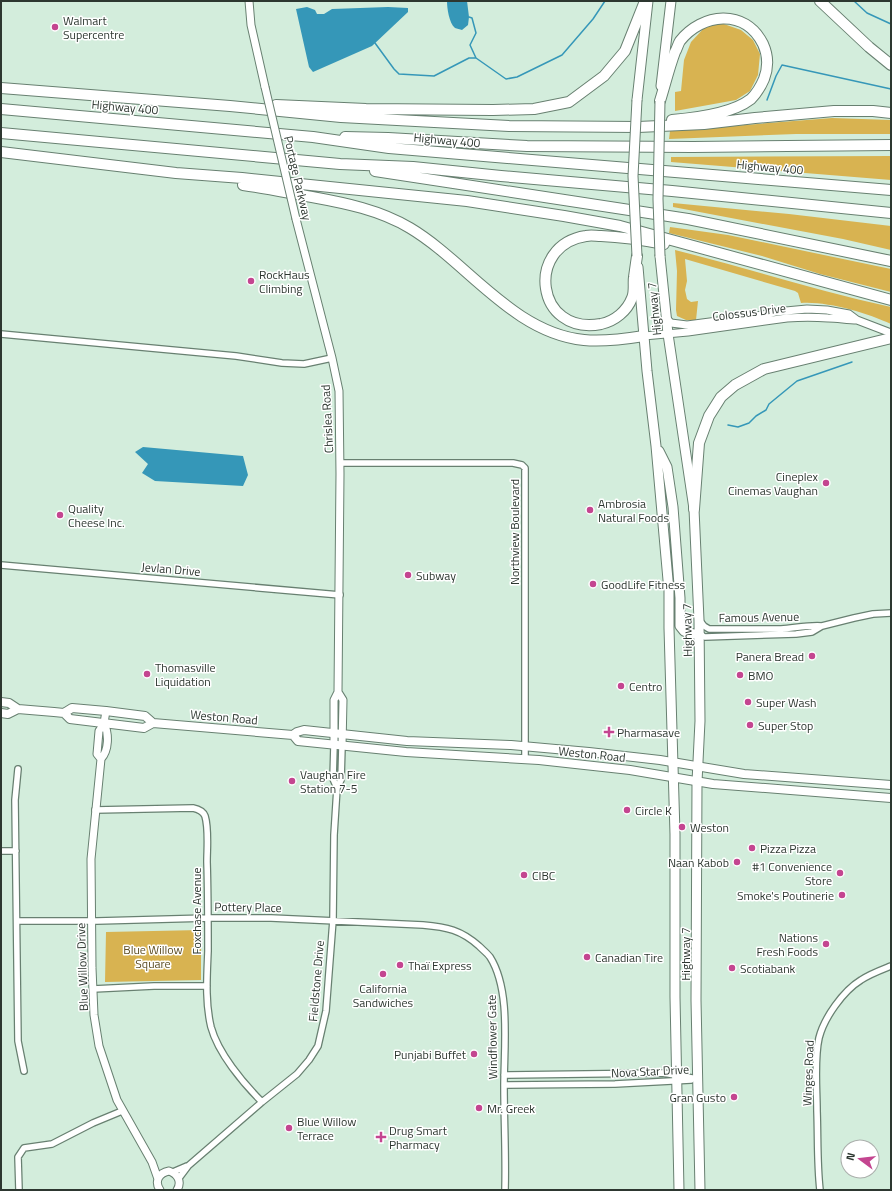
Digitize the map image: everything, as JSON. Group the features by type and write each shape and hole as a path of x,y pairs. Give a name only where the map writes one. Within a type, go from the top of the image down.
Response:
{"highway":[{"path":"230,106 286,105 366,109 493,110 534,109 569,102 604,76 625,51 644,1"},
{"path":"820,1 869,47 891,65"},
{"path":"638,127 648,122 710,115 734,108 750,99 760,87 766,74 768,63 766,52 760,39 753,30 739,21 726,18 715,19 698,24 680,42 669,68 660,101"},
{"path":"1,88 230,106 356,118 510,126 638,127 704,124 834,111 873,111 891,113"},
{"name":"Highway 400","path":"1,109 313,137 389,148 891,190"},
{"path":"1,133 340,164 413,168 672,191 891,213"},
{"path":"313,137 388,138 527,146 693,147 891,145"},
{"path":"1,152 176,173 467,201 620,226 891,300"},
{"path":"340,164 402,176 688,219 891,260"},
{"path":"176,173 269,189 364,208 410,228 438,248 508,307 534,324 558,334 583,340 644,336"},
{"path":"637,256 633,297 623,313 608,323 590,326 571,322 556,312 550,303 546,292 546,274 552,257 557,250 567,242 586,236 623,237 676,246 688,244"},
{"path":"694,509 699,443 709,416 720,397 735,385 764,369 891,338"}],"main road":[{"name":"Highway 7","path":"648,1 637,100 633,176 637,256 669,591 668,628 676,834 676,1078 679,1190"},
{"name":"Highway 7","path":"671,1 660,101 658,199 660,256 666,318 694,509 700,635 700,721 697,782 696,1000 700,1190"},
{"path":"656,446 667,467 673,507 680,598 680,626 688,633 700,635"},
{"name":"Weston Road","path":"1,702 10,703 18,709"},
{"name":"Weston Road","path":"1,713 8,714 18,709 64,713 72,708 145,716 153,723"},
{"name":"Weston Road","path":"64,713 70,719 144,728 153,723 293,735 304,730 408,741 525,746 673,762 744,774 891,786"},
{"name":"Weston Road","path":"293,735 298,742 406,752 525,759 630,770 697,782 821,794 891,798"}],"street":[{"name":"Portage Parkway","path":"249,1 251,25 296,218 332,358"},
{"name":"Colossus Drive","path":"644,336 668,334 687,328 702,326 803,317 858,320 891,333"},
{"name":"Colossus Drive","path":"666,318 672,323 687,328"},
{"path":"1,334 236,356 282,363 304,364 332,358"},
{"name":"Chrislea Road","path":"332,358 339,391 340,463 338,692 334,700 334,733"},
{"name":"Northview Boulevard","path":"340,463 513,462 522,465 525,468 525,759"},
{"name":"Jevlan Drive","path":"1,565 340,595"},
{"name":"Famous Avenue","path":"699,620 709,629 777,629 822,626 873,614 891,613"},
{"name":"Famous Avenue","path":"700,635 706,637 796,634 812,632 822,626"},
{"name":"Chrislea Road","path":"338,692 343,700 342,734"},
{"name":"Blue Willow Drive","path":"106,711 104,723 99,731 98,754 101,759 91,859 94,1009 99,1046 117,1100 152,1162 158,1179 157,1186 160,1190"},
{"name":"Fieldstone Drive","path":"334,733 333,779 337,788"},
{"name":"Fieldstone Drive","path":"179,1178 188,1166 262,1102 298,1074 318,1046 326,1011 333,920 334,835 337,788 341,780 342,734"},
{"path":"18,769 15,800 18,1041 24,1071"},
{"name":"Foxchase Avenue","path":"95,810 193,808 202,811 205,815 207,836 208,918 207,986 208,1006 212,1028 220,1047 233,1069 246,1086 262,1102"},
{"path":"1,851 16,851"},
{"name":"Pottery Place","path":"17,921 208,918 333,920"},
{"name":"Windflower Gate","path":"333,920 442,927 461,933 489,955 495,967 502,990 505,1190"},
{"name":"Winges Road","path":"820,1190 817,1071 821,1032 824,1024 838,1002 852,986 867,976 891,966"},
{"path":"93,989 154,986 207,986"},
{"name":"Nova Star Drive","path":"504,1075 663,1073 676,1078"},
{"name":"Nova Star Drive","path":"504,1085 615,1084 676,1078 698,1079"},
{"path":"19,1190 18,1157 24,1148 52,1144 122,1111"},
{"name":"Blue Willow Drive","path":"152,1162 165,1172"},
{"name":"Fieldstone Drive","path":"173,1172 188,1166"},
{"path":"158,1179 160,1174 165,1172 173,1172 179,1178 180,1182 177,1190"}],"green space":[{"path":"721,23 741,30 753,40 760,54 758,75 750,91 736,100 675,111 675,92 681,91 684,60 691,42 705,27"},
{"path":"832,118 891,120 891,134 796,134 669,139 670,131"},
{"path":"891,156 891,180 671,162 671,157"},
{"path":"673,203 789,214 891,226 891,250 843,239 673,207"},
{"path":"670,227 728,235 891,269 891,292 820,274 762,256 669,233"},
{"path":"675,250 837,294 891,307 891,324 835,306 801,303 798,293 795,291 685,259 687,281 685,290 687,299 691,302 698,301 696,320 686,320 677,316 676,310 677,271"},
{"name":"Blue Willow Square","path":"201,930 201,980 105,982 106,932"}],"water":[{"path":"447,1 467,1 469,17 468,25 462,30 455,28 451,23"},
{"path":"307,7 315,10 317,14 324,14 332,9 388,7 408,8 408,12 372,46 313,72 309,67 296,9"},
{"path":"143,447 243,456 248,475 243,486 155,481 142,473 148,464 135,452"}],"waterway":[{"path":"469,17 472,18 476,33 470,45 476,58 506,79 517,77 562,55 593,19 605,1"},
{"path":"854,1 867,13 891,24"},
{"path":"375,43 399,74 434,76 469,58 476,58"},
{"path":"767,100 782,65 891,89"},
{"path":"728,425 738,427 749,423 756,416 766,410 769,404 797,381 852,362"}],"place":[{"name":"Walmart Supercentre","path":"55,27"},
{"name":"RockHaus Climbing","path":"251,281"},
{"name":"Cineplex Cinemas Vaughan","path":"826,483"},
{"name":"Ambrosia Natural Foods","path":"590,510"},
{"name":"Quality Cheese Inc.","path":"60,515"},
{"name":"Subway","path":"408,575"},
{"name":"GoodLife Fitness","path":"593,584"},
{"name":"Panera Bread","path":"812,656"},
{"name":"Thomasville Liquidation","path":"147,674"},
{"name":"BMO","path":"740,675"},
{"name":"Centro","path":"621,686"},
{"name":"Super Wash","path":"748,702"},
{"name":"Super Stop","path":"750,725"},
{"name":"Pharmasave","path":"609,732"},
{"name":"Vaughan Fire Station 7-5","path":"292,781"},
{"name":"Circle K","path":"627,810"},
{"name":"Weston","path":"682,827"},
{"name":"Pizza Pizza","path":"752,848"},
{"name":"Naan Kabob","path":"737,862"},
{"name":"#1 Convenience Store","path":"840,873"},
{"name":"CIBC","path":"524,875"},
{"name":"Smoke's Poutinerie","path":"842,895"},
{"name":"Nations Fresh Foods","path":"826,944"},
{"name":"Canadian Tire","path":"587,957"},
{"name":"Thaï Express","path":"400,965"},
{"name":"Scotiabank","path":"732,968"},
{"name":"California Sandwiches","path":"383,974"},
{"name":"Punjabi Buffet","path":"474,1054"},
{"name":"Gran Gusto","path":"734,1097"},
{"name":"Mr. Greek","path":"479,1108"},
{"name":"Blue Willow Terrace","path":"289,1128"},
{"name":"Drug Smart Pharmacy","path":"381,1137"}]}
